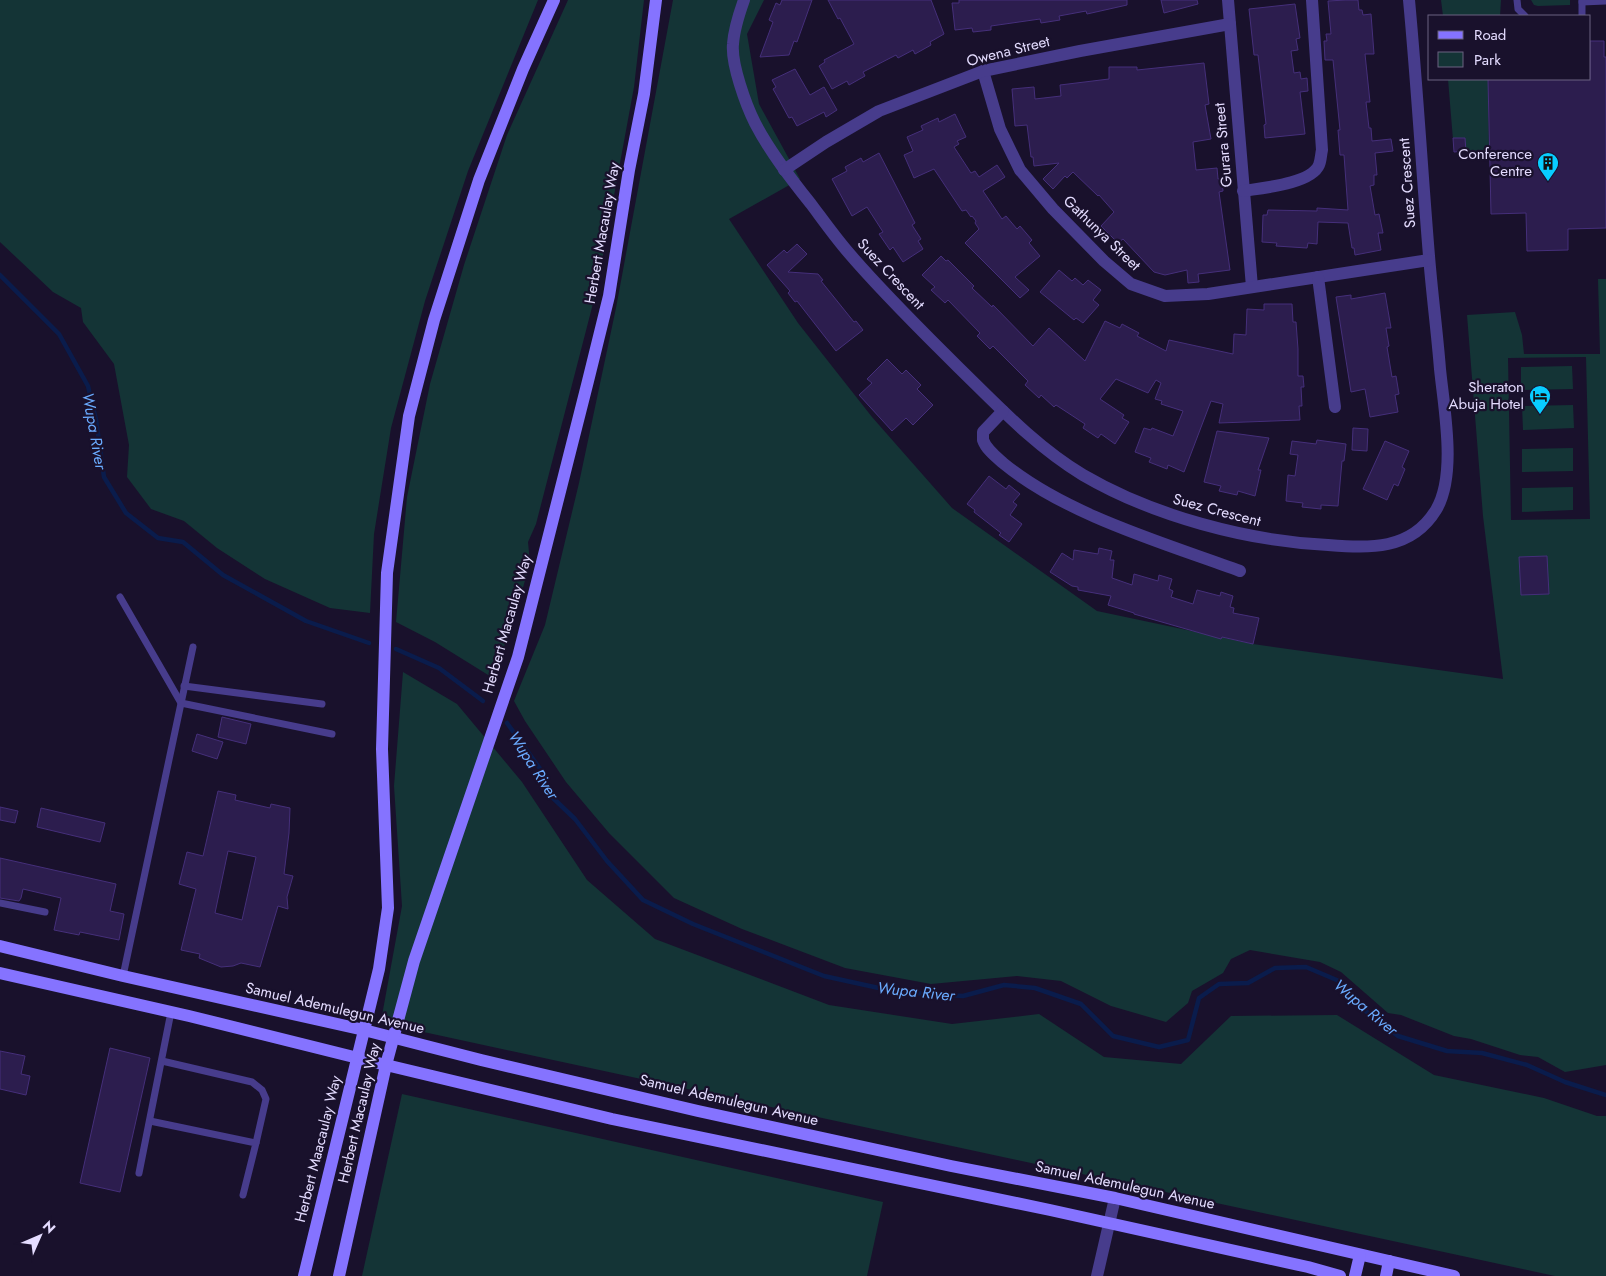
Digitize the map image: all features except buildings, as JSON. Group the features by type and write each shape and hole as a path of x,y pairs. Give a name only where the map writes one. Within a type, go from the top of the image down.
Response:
{"main road":[{"name":"Herbert Macaulay Way","path":"364,1030 379,969 388,908 382,749 387,573 409,416 434,320 479,180 523,69 554,0"},
{"name":"Herbert Macaulay Way","path":"339,1276 393,1037 414,961 518,657 609,296 644,94 656,0"},
{"name":"Samuel Ademulegun Avenue","path":"0,946 757,1123 951,1166 1115,1198 1454,1276"},
{"path":"0,973 171,1012 386,1066 612,1119 1050,1210 1313,1272 1340,1276"},
{"name":"Herbert Maacaulay Way","path":"304,1276 364,1030"},
{"path":"1355,1276 1360,1254"},
{"path":"1386,1276 1389,1262"}],"street":[{"name":"Suez Crescent","path":"744,0 732,46 738,79 755,122 784,170 847,251 907,316 1003,411 1046,450 1081,474 1120,495 1161,512 1264,539 1304,544 1368,548 1395,543 1419,531 1436,510 1446,485 1447,438 1429,260 1409,0"},
{"name":"Gurara Street","path":"1228,0 1252,287"},
{"path":"1243,191 1288,183 1310,176 1318,166 1322,150 1312,0"},
{"name":"Owena Street","path":"784,170 826,142 879,111 983,71 1080,50 1230,24"},
{"name":"Gathunya Street","path":"983,71 1000,130 1020,170 1053,209 1104,262 1131,284 1165,296 1208,294 1429,260"},
{"path":"1318,277 1335,407"},
{"path":"1003,411 984,432 984,440 995,456 1019,476 1074,507 1124,528 1240,571"},
{"path":"1098,1276 1115,1198"}],"lane":[{"path":"1517,0 1518,9 1524,15"},
{"path":"1582,15 1582,1 1606,1"},
{"path":"120,597 181,703 332,734"},
{"path":"123,976 192,647"},
{"path":"184,686 322,704"},
{"path":"0,903 45,912"},
{"path":"139,1173 171,1012"},
{"path":"162,1061 252,1082 262,1090 266,1100 243,1195"},
{"path":"150,1121 256,1143"}],"green space":[{"path":"0,0 538,0 468,171 425,301 391,428 374,534 370,613 330,608 265,579 217,548 184,521 151,509 127,477 129,445 114,364 83,322 81,308 53,292 0,242"},
{"path":"568,0 644,0 634,87 597,288 536,524 528,542 530,563 516,612 493,678 435,642 396,622 407,497 430,384 464,265 507,135"},
{"path":"673,0 764,0 747,34 759,104 800,179 729,219 798,323 872,417 952,508 1097,611 1253,644 1503,679 1483,516 1467,315 1515,312 1522,335 1524,354 1600,354 1598,279 1606,279 1606,1065 1565,1072 1538,1057 1520,1055 1471,1039 1454,1036 1401,1015 1388,1013 1341,972 1320,962 1250,950 1231,959 1223,973 1192,991 1188,1003 1166,1022 1111,1006 1061,981 1017,976 931,984 845,968 742,929 674,898 609,833 566,782 525,721 514,701 545,625 579,483 616,308","holes":["1586,357 1590,519 1511,520 1508,358"]},
{"path":"1441,0 1501,0 1500,15 1443,15"},
{"path":"1531,0 1570,0 1570,5 1538,6 1534,5"},
{"path":"1448,80 1488,80 1489,152 1454,152","holes":["1465,138 1465,151 1454,152 1453,139"]},
{"path":"1572,366 1573,389 1521,390 1521,367"},
{"path":"1573,405 1574,428 1523,430 1522,406"},
{"path":"1573,448 1573,471 1522,472 1522,449"},
{"path":"1573,487 1573,510 1522,512 1522,488"},
{"path":"403,672 457,704 522,782 587,880 655,939 829,1005 952,1024 1039,1014 1104,1057 1181,1064 1231,1016 1337,1015 1434,1075 1544,1098 1597,1116 1606,1116 1606,1276 1555,1276 419,1031 381,1021 402,906 394,786"},
{"path":"402,1094 883,1202 867,1276 362,1276"}],"waterway":[{"name":"Wupa River","path":"0,275 59,334 88,386 96,420 104,477 126,513 158,538 183,542 223,575 306,621 369,643"},
{"name":"Wupa River","path":"396,649 439,668 483,701"},
{"name":"Wupa River","path":"507,723 541,770 553,798 575,819 607,861 643,900 693,924 824,976 897,992 963,996 1004,985 1035,988 1081,1004 1113,1036 1159,1047 1188,1040 1199,998 1219,984 1248,983 1275,968 1306,967 1339,981 1363,1009 1398,1036 1447,1051 1482,1053 1527,1065 1565,1082 1606,1095"}],"place":[{"name":"Conference Centre","path":"1548,182"},
{"name":"Sheraton Abuja Hotel","path":"1540,415"}]}
